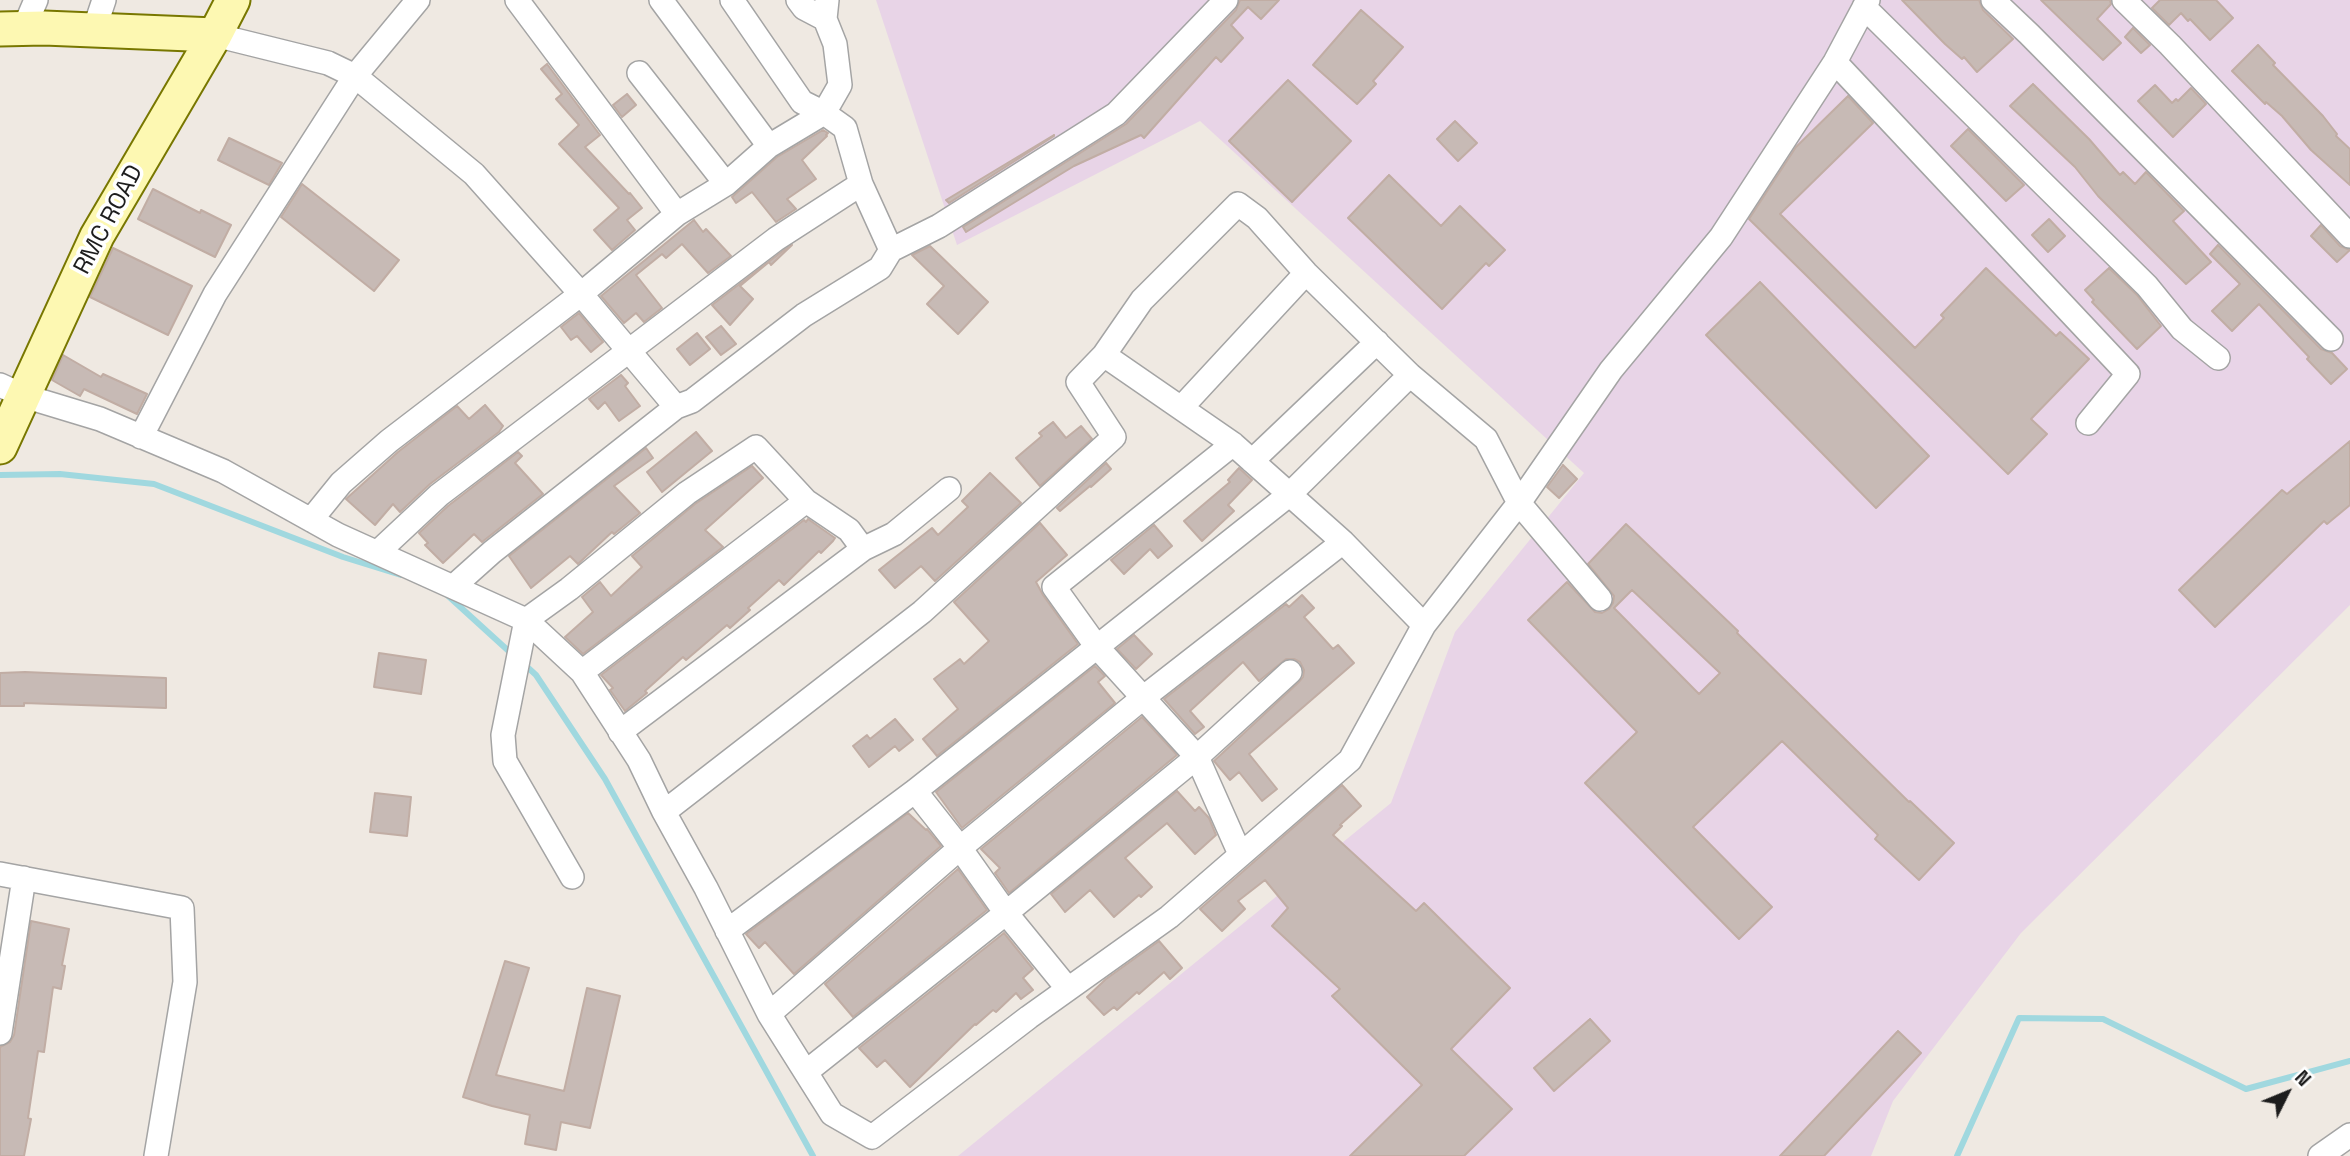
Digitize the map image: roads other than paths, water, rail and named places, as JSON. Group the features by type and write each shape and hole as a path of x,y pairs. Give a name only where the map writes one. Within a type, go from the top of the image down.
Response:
{"street":[{"name":"RMC ROAD","path":"208,35 219,0"},
{"name":"RMC ROAD","path":"0,447 7,392 87,232 208,35 233,0"},
{"path":"141,437 215,294 355,76 418,0"},
{"path":"517,0 677,214"},
{"path":"661,0 769,146"},
{"path":"732,0 802,102 845,128 861,184 891,250"},
{"path":"311,520 341,484 389,441 581,294 677,214 726,184 769,146 824,113 840,85 835,44 826,9 804,8 798,0"},
{"path":"454,586 492,552 676,407 692,401 804,315 880,268 891,250 939,226 1116,114 1226,0"},
{"path":"1993,0 2039,43 2331,339"},
{"path":"2124,0 2350,236"},
{"path":"7,392 100,419 223,471 338,535 526,620 582,672 639,760 663,812 769,1014 832,1114 872,1137 1169,916 1350,760 1424,625 1519,503 1611,370 1721,237 1835,61 1866,4 2147,286 2182,329 2218,358"},
{"path":"20,19 99,15 208,35 328,63 355,76 474,174 581,294 676,407"},
{"path":"1835,61 2129,374 2088,423"},
{"path":"639,73 726,184"},
{"path":"377,552 439,495 776,239 861,184"},
{"path":"663,812 922,612 1114,437 1078,382 1104,355 1142,300 1238,204 1257,218 1306,273 1410,375 1486,439 1519,503 1600,598"},
{"path":"1181,408 1306,273"},
{"path":"1252,461 1377,342"},
{"path":"1104,355 1233,444 1343,542 1424,625"},
{"path":"727,931 915,791 1290,494 1410,375"},
{"path":"1233,444 1054,587 1097,647 1197,757 1240,854"},
{"path":"572,877 505,761 503,735 526,620 569,589 687,493 756,447 806,501 849,530 863,549"},
{"path":"620,732 863,549 894,534 949,489"},
{"path":"582,672 806,501"},
{"path":"769,1014 960,848 1144,697 1343,542"},
{"path":"806,1072 1197,757 1290,672"},
{"path":"915,791 1006,913 1068,989"},
{"path":"0,874 182,908 185,982 156,1156"},
{"path":"0,1033 24,877"},
{"path":"2320,1156 2350,1135"}],"waterway":[{"path":"0,475 60,474 154,484 343,557 401,575"},
{"path":"446,594 513,655"},
{"path":"524,664 536,675 605,779 813,1156"},
{"path":"1957,1156 2019,1018 2103,1019 2246,1089 2350,1061"}]}
